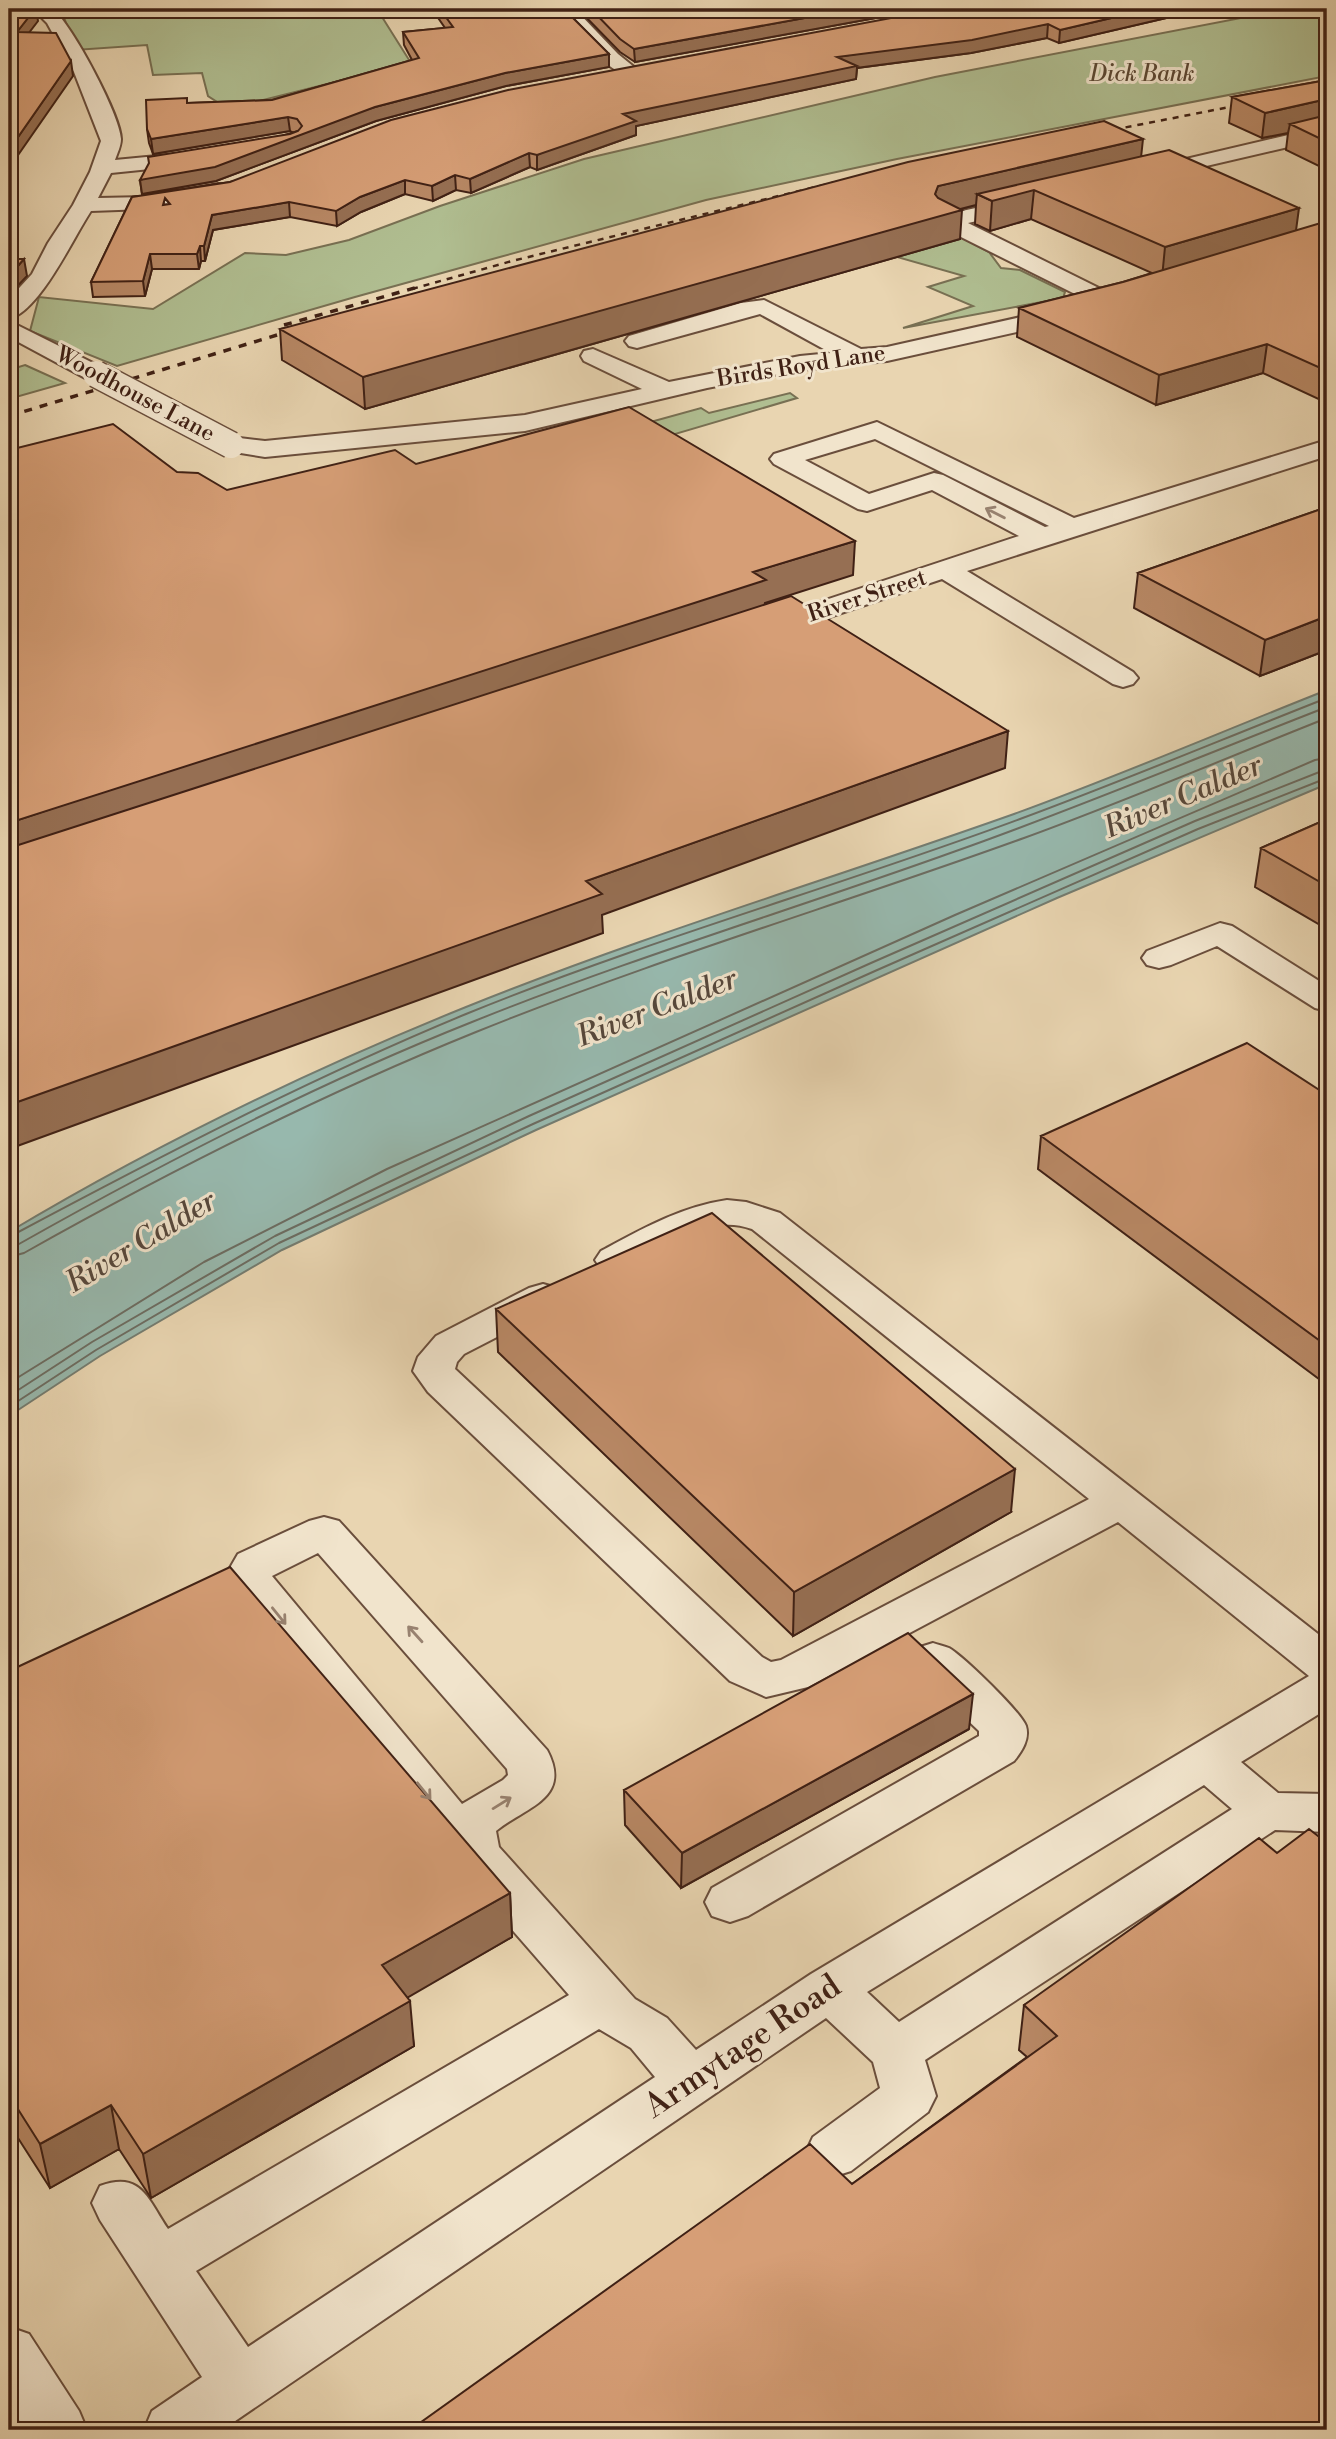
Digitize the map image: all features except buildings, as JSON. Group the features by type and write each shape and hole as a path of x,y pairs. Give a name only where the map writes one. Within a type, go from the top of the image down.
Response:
{"street":[{"path":"9,312 42,277 59,243 85,205 103,168 111,141 108,128 55,20 42,9"},
{"path":"565,9 611,58 629,71"},
{"path":"601,76 653,67"},
{"path":"1120,180 1327,132"},
{"path":"103,168 223,154"},
{"path":"85,205 167,200 236,185"},
{"path":"1040,199 947,221 1111,303"},
{"name":"Birds Royd Lane","path":"265,449 511,425 800,363 859,358 957,339 1136,296"},
{"path":"636,341 749,308 764,307 859,358"},
{"name":"Woodhouse Lane","path":"9,328 231,445 265,449"},
{"path":"957,339 991,355"},
{"path":"593,356 667,391"},
{"path":"508,449 575,436 696,405 859,358"},
{"path":"1043,537 934,481 867,503 783,459 877,430 1072,527"},
{"name":"River Street","path":"735,639 1072,527 1327,449"},
{"path":"946,570 1123,678"},
{"path":"1158,958 1220,933 1319,986"},
{"path":"1120,1502 792,1675 766,1680 746,1669 463,1402 434,1371 438,1357 450,1345 704,1214 729,1210 753,1215 766,1222 1327,1665"},
{"path":"209,1584 324,1532 530,1763 531,1781 516,1795 476,1821 471,1835 477,1856"},
{"path":"259,1562 249,1573 251,1581 477,1856 617,2014 649,2033 691,2081"},
{"path":"730,1902 986,1755 1003,1741 1003,1727 999,1721 893,1624"},
{"name":"Armytage Road","path":"173,2430 829,1989 1327,1687"},
{"path":"1206,1760 1268,1811"},
{"path":"896,2051 1268,1811 1327,1813"},
{"path":"829,1989 896,2051 909,2096 832,2154"},
{"path":"159,2263 605,2000"},
{"path":"119,2203 240,2385"},
{"path":"9,2353 37,2415"}],"green space":[{"path":"56,9 377,9 411,63 235,107 225,107 208,96 202,73 153,75 147,45 75,50 63,14"},
{"name":"Dick Bank","path":"1287,9 1327,9 1327,76 897,159 706,200 117,366 30,331 39,297 153,309 245,253 286,255 349,240 440,206 584,159 935,77"},
{"path":"871,190 989,252 1001,268 1020,270 1065,292 1063,298 903,328 973,306 928,287 964,276 897,257"},
{"path":"25,365 65,383 9,399 9,370"},
{"path":"790,393 797,398 638,445 618,431 701,408 709,413"}],"water":[{"name":"River Calder","path":"1327,690 1327,784 1057,898 536,1130 282,1250 100,1356 9,1416 9,1232 119,1169 291,1083 466,1007 670,931 1014,814"}],"railway":[{"path":"1102,132 1250,103"},
{"path":"412,289 512,261 836,182"},
{"path":"284,325 418,287"},
{"path":"9,416 297,329"}]}
